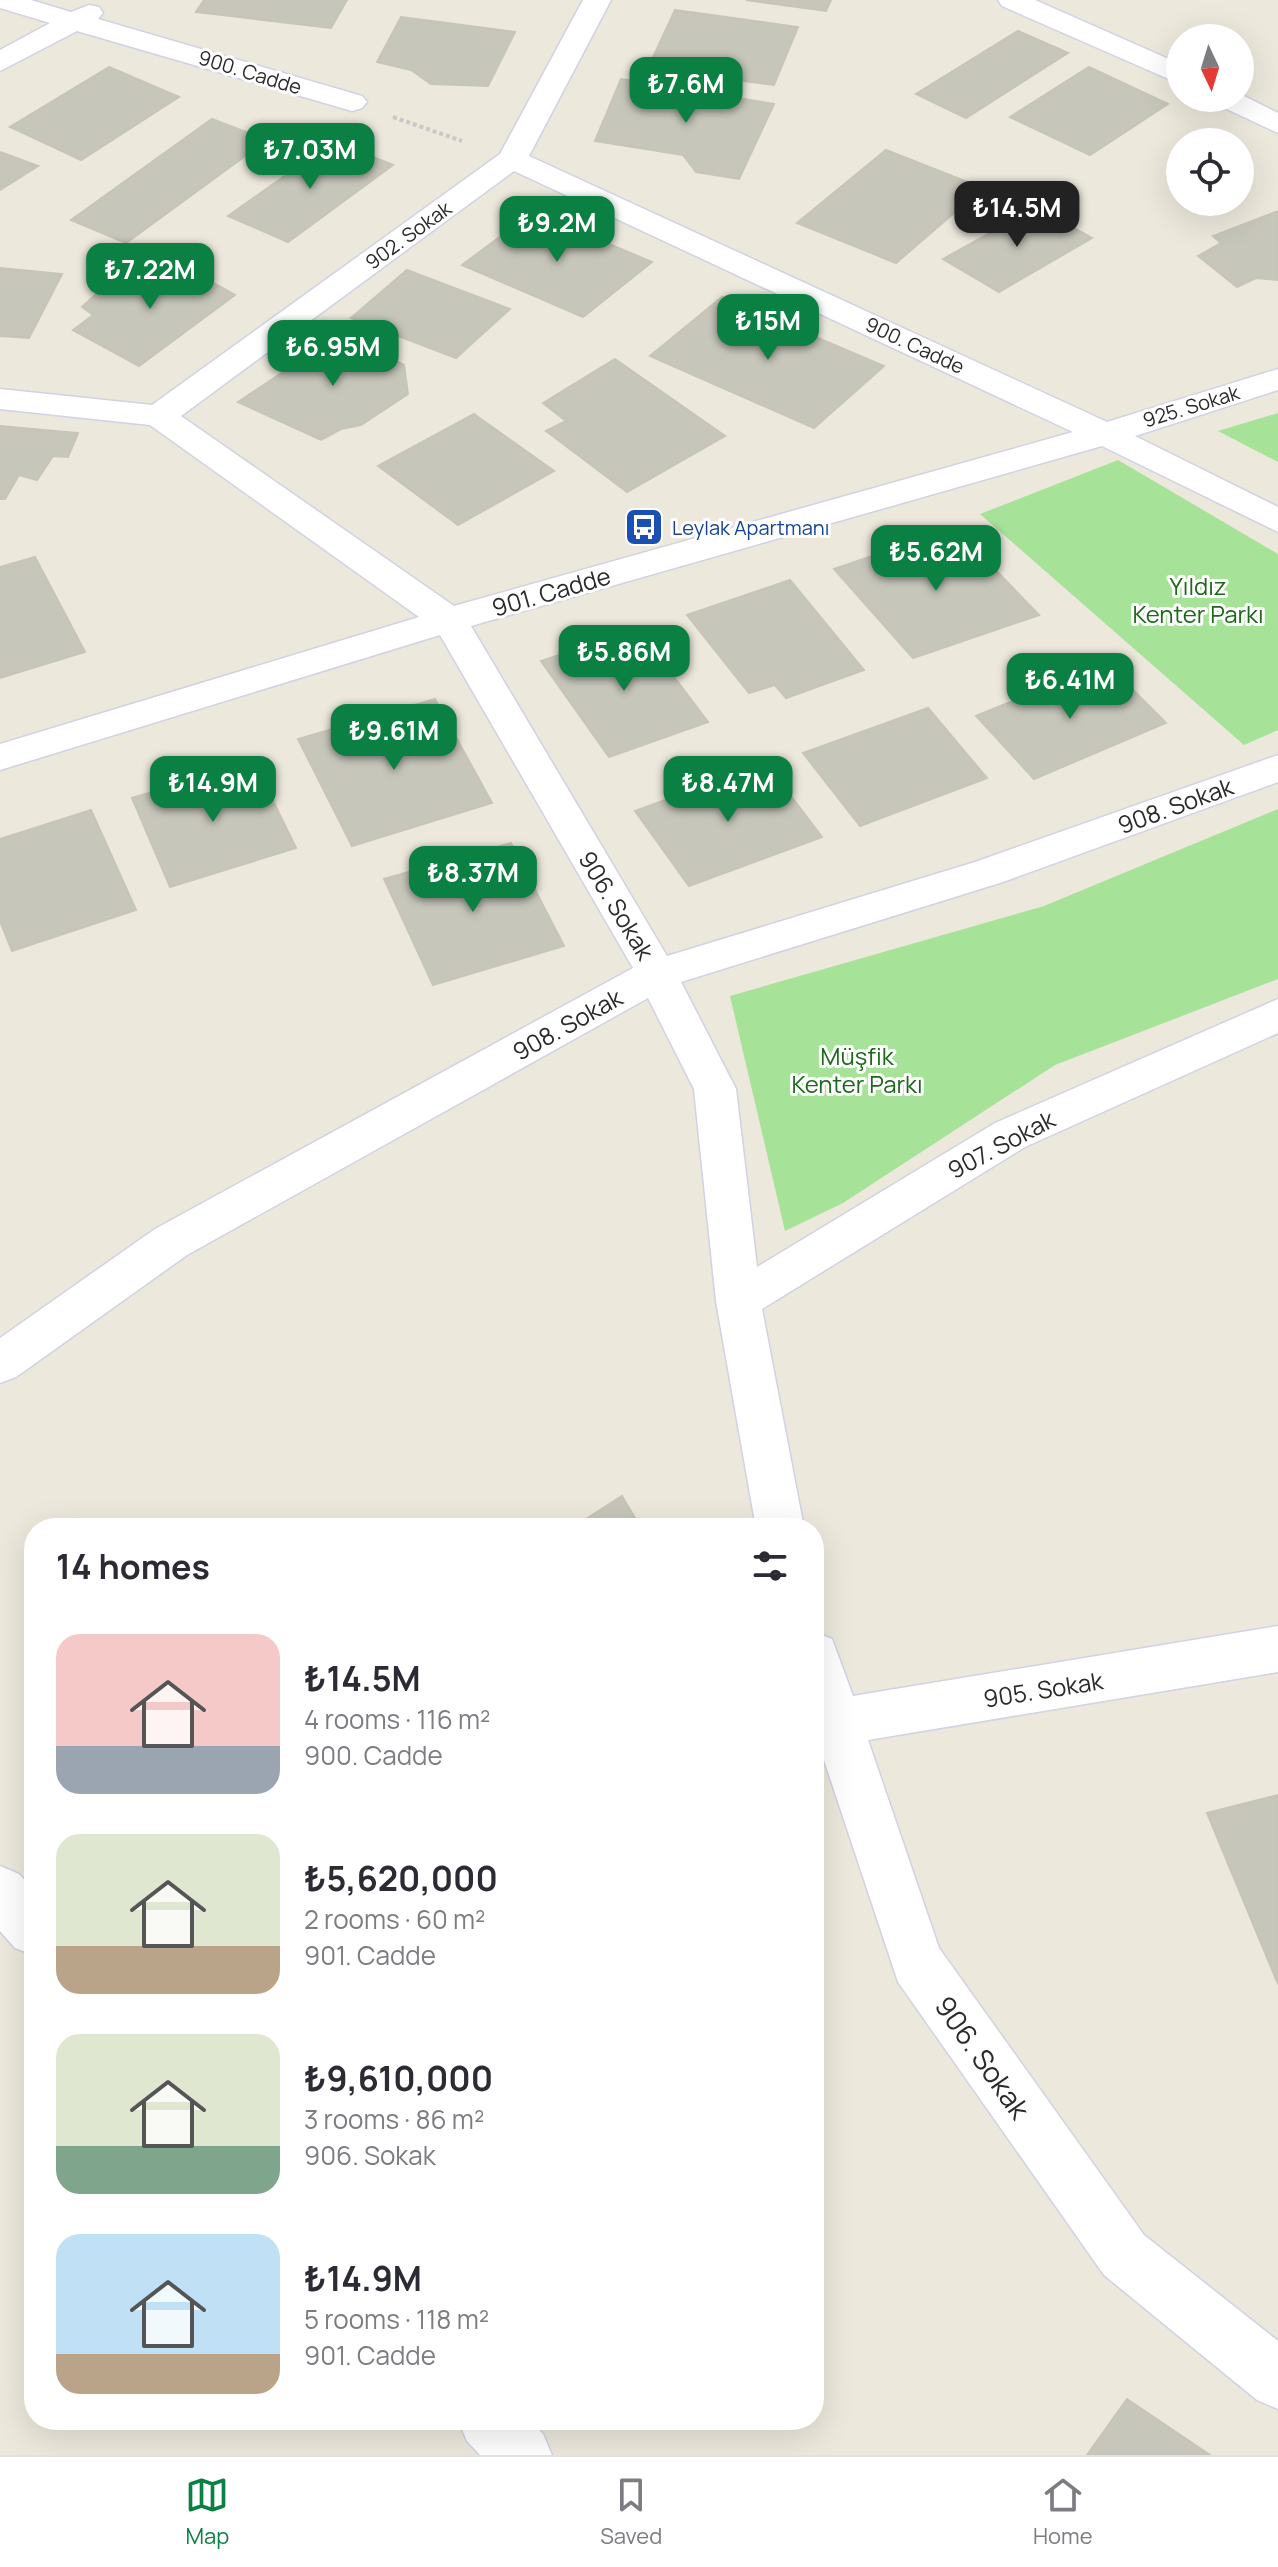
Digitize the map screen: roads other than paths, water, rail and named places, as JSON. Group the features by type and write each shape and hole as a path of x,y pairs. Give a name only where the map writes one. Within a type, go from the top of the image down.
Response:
{"street":[{"name":"900. Cadde","path":"1,0 352,102"},
{"path":"0,62 79,21 107,0"},
{"name":"902. Sokak","path":"159,416 512,159 597,0"},
{"path":"1012,0 1166,69"},
{"path":"1254,112 1278,124"},
{"name":"900. Cadde","path":"512,159 1105,434 1278,521"},
{"name":"925. Sokak","path":"1105,434 1278,379"},
{"name":"906. Sokak","path":"0,399 159,416 449,620 657,974 715,1089 738,1301 778,1518"},
{"name":"901. Cadde","path":"0,757 449,620 1105,434"},
{"name":"908. Sokak","path":"0,1363 171,1242 657,974 989,872 1278,768"},
{"name":"907. Sokak","path":"738,1301 1010,1135 1278,1015"},
{"name":"905. Sokak","path":"825,1731 1278,1649"},
{"name":"906. Sokak","path":"825,1731 917,1963 1124,2255 1278,2379"},
{"path":"498,2430 522,2455"}],"place":[{"name":"Leylak Apartmanı","path":"644,527"}],"park label":[{"name":"Yıldız Kenter Parkı","path":"1198,599"},
{"name":"Müşfik Kenter Parkı","path":"857,1069"}]}
